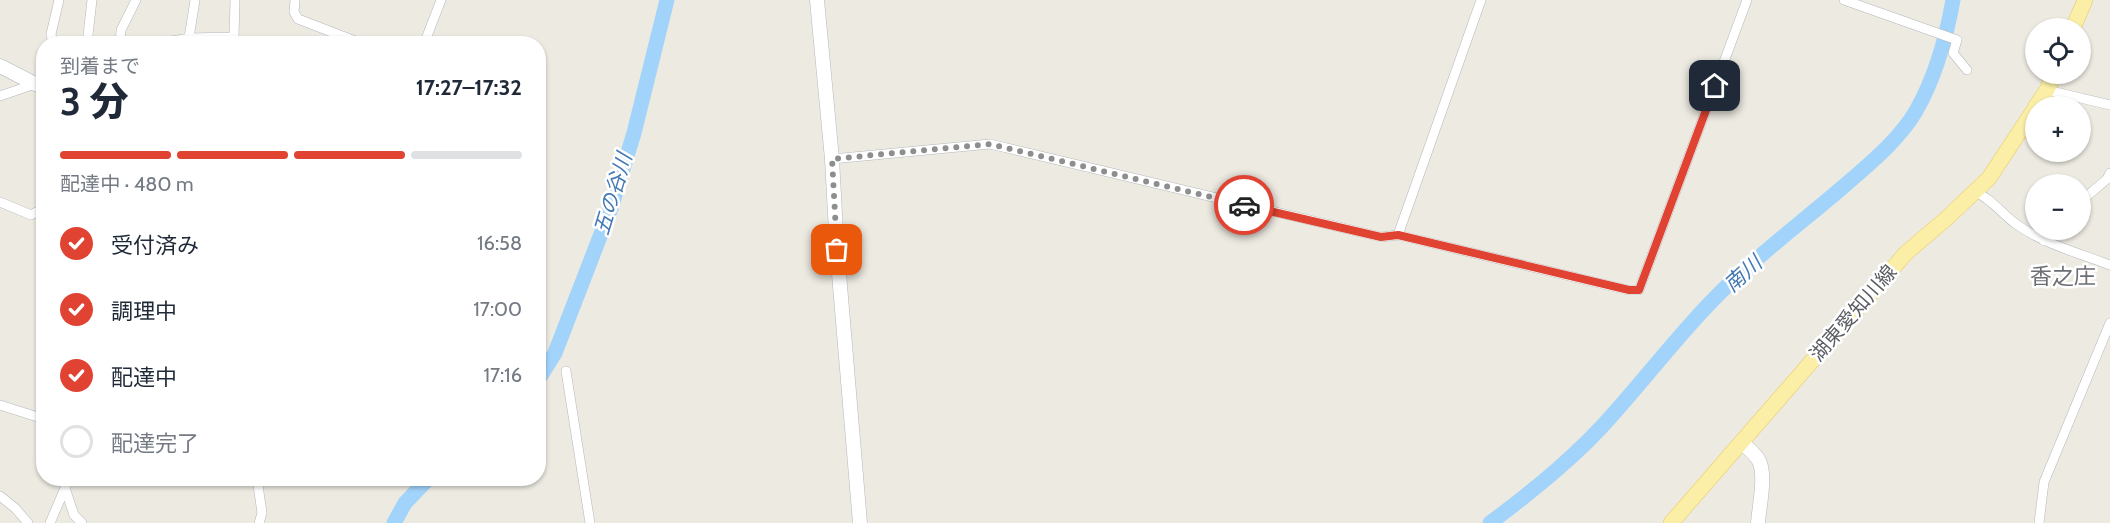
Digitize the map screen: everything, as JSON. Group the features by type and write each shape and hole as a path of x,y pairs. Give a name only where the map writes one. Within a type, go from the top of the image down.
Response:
{"main road":[{"path":"2077,18 2085,0"},
{"name":"湖東愛知川線","path":"2043,96 2050,84"},
{"name":"湖東愛知川線","path":"1671,523 1906,252 1989,178 2025,124"}],"street":[{"path":"51,36 59,0"},
{"path":"88,36 92,0"},
{"path":"121,36 121,30 136,0"},
{"path":"188,36 195,0"},
{"path":"235,0 235,36"},
{"path":"295,0 294,12 298,19 337,36"},
{"path":"427,36 441,0"},
{"path":"817,0 832,159 838,262 860,523"},
{"path":"1398,235 1481,0"},
{"path":"832,159 990,144 1381,237 1398,235 1629,290 1639,290 1747,0"},
{"path":"1844,0 1957,40 1953,53 1967,70"},
{"path":"0,66 36,83"},
{"path":"0,96 36,85"},
{"path":"2047,90 2110,105"},
{"path":"2091,193 2107,179 2110,173"},
{"path":"1975,192 1984,196 2016,224 2044,241 2110,266"},
{"path":"0,202 31,214 36,212"},
{"path":"2038,523 2044,482 2110,323"},
{"path":"566,371 590,523"},
{"path":"0,405 36,416"},
{"path":"1741,442 1754,454 1761,465 1758,523"},
{"path":"50,523 66,486"},
{"path":"68,486 74,515 82,523"},
{"path":"258,486 262,513 259,523"},
{"path":"0,496 28,523"}],"waterway":[{"name":"五の谷川","path":"546,367 555,353 611,208 634,133 667,0"},
{"name":"南川","path":"1490,523 1571,457 1615,412 1685,330 1730,283 1860,172 1910,121 1935,71 1953,0"},
{"name":"五の谷川","path":"394,523 405,503 421,486"}],"way so far":[{"path":"837,250 832,159 990,144 1244,205"}],"district":[{"name":"香之庄","path":"2063,276"}],"route":[{"path":"1244,205 1381,237 1398,235 1629,290 1639,290 1715,86"}]}
